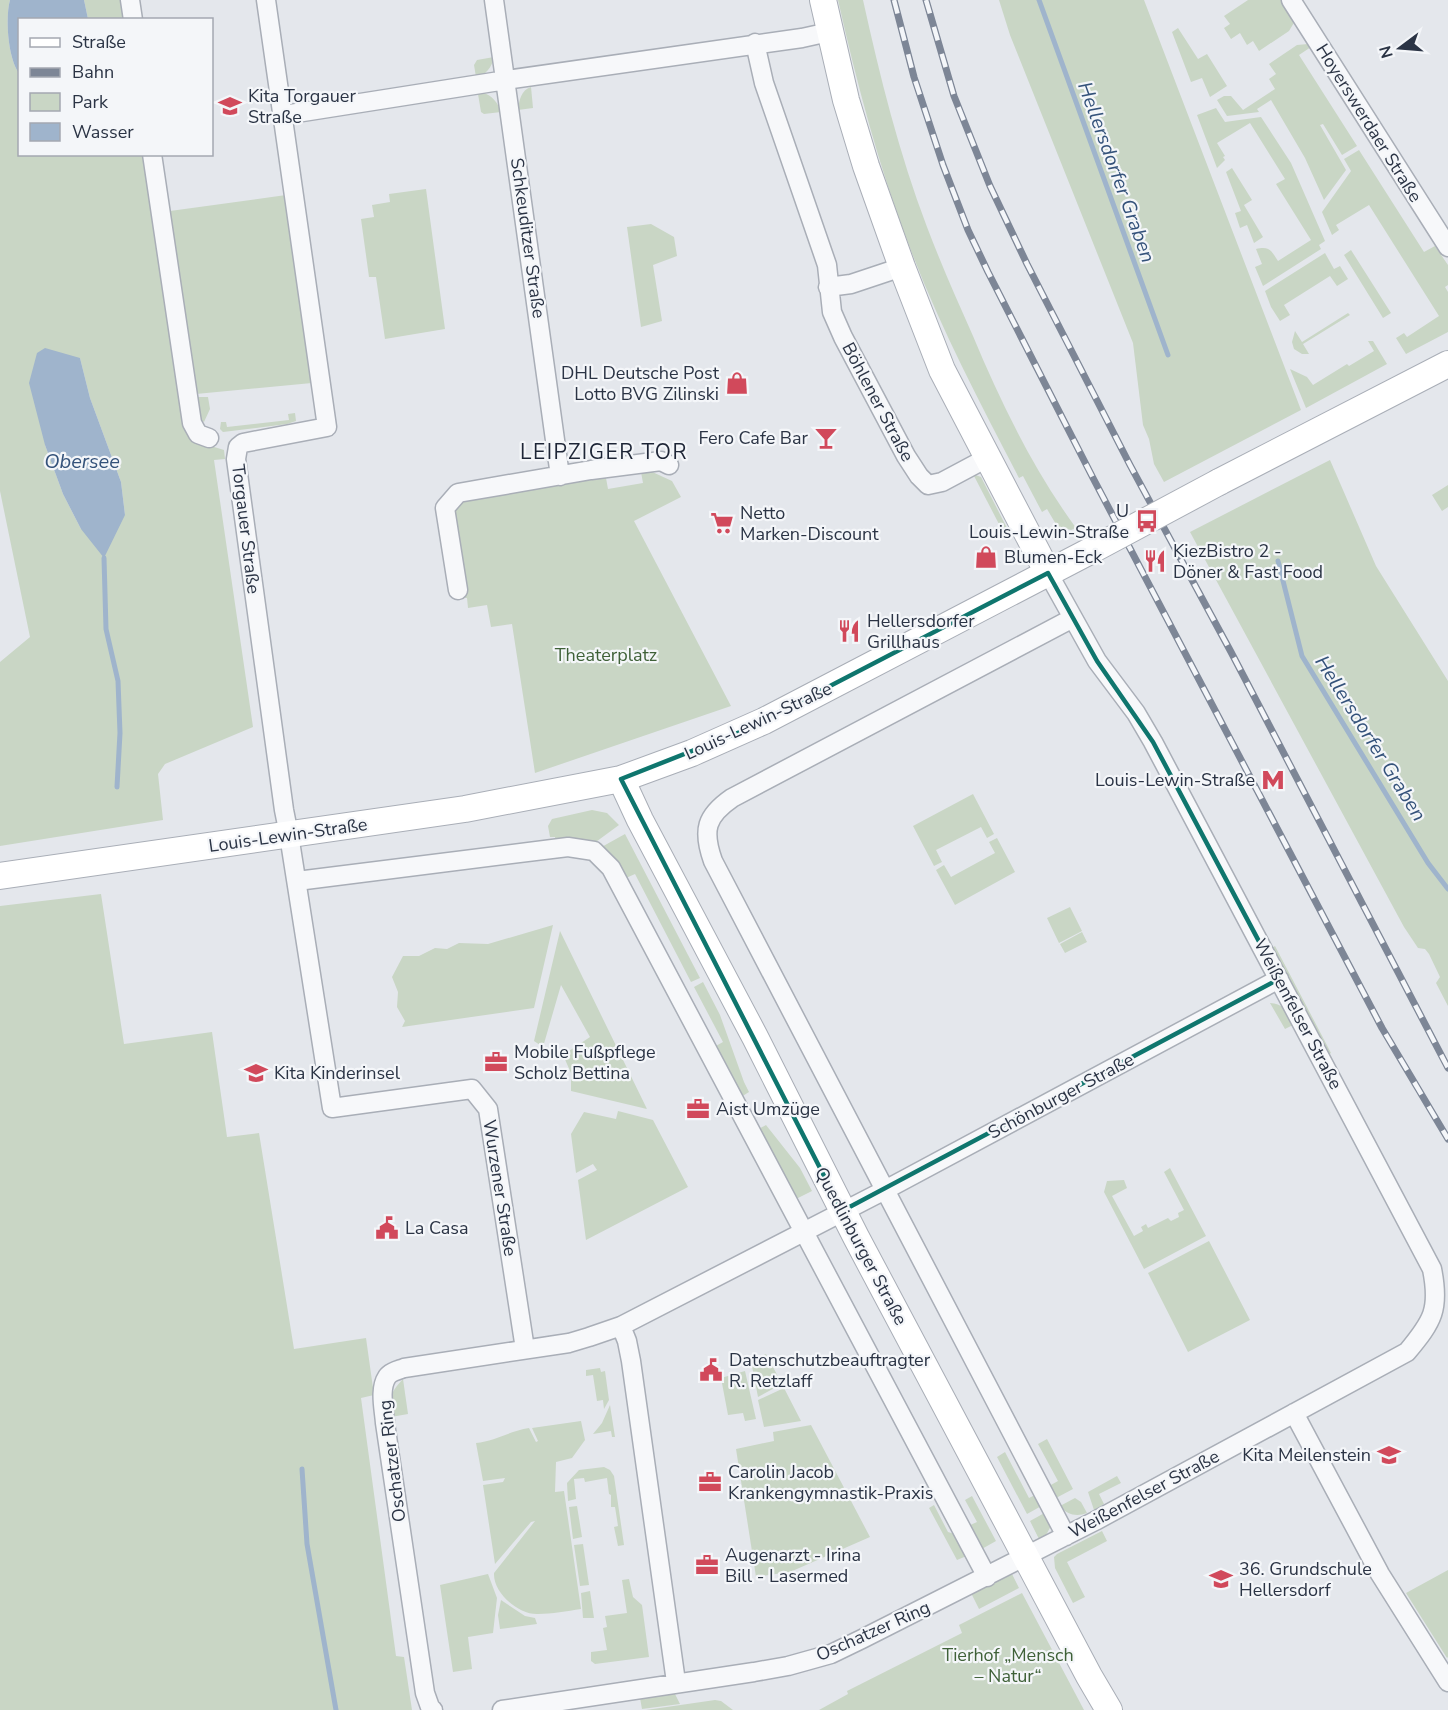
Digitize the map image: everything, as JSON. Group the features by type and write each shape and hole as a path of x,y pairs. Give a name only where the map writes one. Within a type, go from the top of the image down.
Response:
{"street":[{"path":"130,0 133,18"},
{"name":"Torgauer Straße","path":"266,0 327,427 243,443 238,447 236,459 284,810 290,835"},
{"name":"Schkeuditzer Straße","path":"494,0 560,476"},
{"path":"823,0 846,100 866,166 942,370 1048,573"},
{"name":"Hoyerswerdaer Straße","path":"1291,0 1448,247"},
{"path":"284,115 506,80 802,38 829,32"},
{"name":"Böhlener Straße","path":"755,44 764,83 827,265 832,312 906,456 928,485 942,482 987,458"},
{"path":"152,156 192,423 198,434 209,438"},
{"path":"828,287 851,284 902,267"},
{"name":"Louis-Lewin-Straße","path":"0,876 465,809 621,779 692,753 764,721 1448,364"},
{"path":"458,591 445,508 458,493 661,461 669,465"},
{"name":"Weißenfelser Straße","path":"1026,1557 1407,1352 1427,1328 1433,1313 1436,1291 1432,1269 1153,742 1136,712 1097,661 1048,573"},
{"path":"1066,1536 713,861 708,847 709,822 713,813 732,798 1073,618"},
{"name":"Quedlinburger Straße","path":"621,779 645,830 755,1036 842,1211 1089,1676 1110,1710"},
{"name":"Wurzener Straße","path":"290,835 332,1108 472,1089 488,1109 525,1349"},
{"path":"297,881 568,847 594,851 611,868 987,1577"},
{"name":"Schönburger Straße","path":"842,1211 1279,979"},
{"name":"Oschatzer Ring","path":"433,1710 425,1693 385,1423 383,1390 387,1378 404,1368 569,1343 621,1326 842,1211"},
{"path":"621,1326 631,1361 676,1682"},
{"path":"1294,1413 1380,1574 1448,1682"},
{"name":"Oschatzer Ring","path":"501,1710 788,1666 831,1654 1026,1557"}],"highlighted area":[{"path":"1048,573 1097,661 1153,742 1279,979 842,1211 621,779 745,730"}],"green space":[{"path":"0,0 10,0 8,38 12,58 18,71 18,156 148,156 198,442 224,450 225,459 214,460 253,727 165,764 158,774 163,820 0,846 0,662 30,637 0,491","holes":["80,358 90,398 121,482 125,515 81,529 63,494 45,445"]},
{"path":"84,0 126,0 129,18 88,18"},
{"path":"838,0 863,0 899,143 938,255 1007,411 1046,483 1076,528 1071,530 1057,526 1047,509 1042,512 1023,476 1019,478 934,307 899,218 879,157"},
{"path":"999,0 1144,0 1301,410 1164,482 1154,464 1149,439 1143,425 1133,343 1010,35"},
{"path":"1248,0 1281,0 1295,21 1289,31 1259,51 1253,41 1247,45 1240,33 1231,39 1224,28 1230,24 1224,16"},
{"path":"1178,28 1198,59 1207,54 1227,86 1210,97 1202,78 1191,82 1172,32"},
{"path":"1308,44 1311,47 1299,55 1357,146 1342,155 1323,124 1320,125 1346,170 1324,200 1305,158 1271,100 1257,109 1259,112 1227,116 1217,100 1224,96 1231,96 1243,110 1275,89 1269,79 1276,74 1269,64 1297,45"},
{"path":"494,57 488,70 476,77 474,65 477,60"},
{"path":"531,87 533,108 518,110 523,93"},
{"path":"483,93 494,100 501,112 484,114 481,112 478,94"},
{"path":"1216,108 1225,122 1261,117 1291,163 1325,241 1319,245 1321,249 1263,286 1255,267 1262,264 1256,249 1269,250 1278,261 1311,240 1276,184 1285,179 1250,123 1217,143 1225,160 1217,168 1197,115"},
{"path":"1359,150 1424,252 1435,246 1448,265 1448,285 1445,287 1448,292 1448,332 1406,354 1396,338 1404,333 1407,337 1439,316 1369,205 1336,225 1339,230 1332,235 1322,212 1351,171 1344,159"},
{"path":"1232,168 1252,200 1244,205 1263,237 1254,243 1247,225 1240,228 1235,213 1241,211 1226,172"},
{"path":"426,189 445,329 385,339 376,277 369,277 361,219 374,217 372,205 390,202 389,194"},
{"path":"286,195 312,383 196,394 170,211"},
{"path":"651,224 674,237 677,256 653,265 662,321 641,327 627,227"},
{"path":"1351,250 1391,313 1383,318 1344,255"},
{"path":"1325,253 1334,269 1340,266 1348,279 1337,286 1330,276 1284,305 1290,315 1280,321 1265,291"},
{"path":"1348,313 1350,315 1303,344 1309,354 1302,354 1294,349 1292,342 1295,331 1302,342"},
{"path":"1368,341 1373,341 1387,364 1306,408 1290,369 1307,377 1313,385 1374,351"},
{"path":"196,397 208,397 210,409 204,422 200,419"},
{"path":"295,413 296,421 287,424 223,432 220,429 221,422 226,422 227,427 289,420 288,414"},
{"path":"1330,460 1376,566 1448,681 1448,1006 1436,983 1440,977 1429,954 1425,949 1418,948 1404,927 1190,532"},
{"name":"Theaterplatz","path":"648,470 672,481 681,497 634,521 731,706 535,773 512,624 491,627 487,605 468,608 467,598 464,598 452,512 462,497 606,478 608,489 643,483 641,472"},
{"path":"973,474 981,477 1008,530 1000,526"},
{"path":"1448,485 1448,507 1442,511 1432,495"},
{"path":"973,794 994,834 987,838 981,827 936,850 942,862 934,866 913,826"},
{"path":"592,810 607,813 619,825 589,847 556,847 555,837 550,837 548,826 552,819"},
{"path":"625,834 700,978 691,982 635,874 626,878 598,849"},
{"path":"997,838 1015,872 955,905 936,870 944,865 951,877 995,853 989,842"},
{"path":"101,894 124,1044 212,1032 227,1137 259,1133 294,1349 366,1338 374,1395 361,1398 396,1656 404,1657 412,1710 0,1710 0,906"},
{"path":"1070,907 1082,931 1059,943 1047,918"},
{"path":"553,925 534,1008 402,1027 405,1021 397,1007 398,992 392,977 403,956 419,956 435,948 447,949 459,943 488,944"},
{"path":"560,931 647,1109 571,1091 571,1073 563,1055 590,1037 561,985 543,1047 534,1041"},
{"path":"1082,932 1087,942 1065,953 1060,944"},
{"path":"1275,946 1331,1053 1328,1055 1272,948"},
{"path":"703,982 720,1015 749,1092 741,1097 714,1047 723,1042 694,987"},
{"path":"1270,1003 1283,1007 1295,1024 1285,1029"},
{"path":"618,1111 653,1120 688,1187 586,1240 578,1180 597,1170 593,1164 576,1173 571,1134 584,1112 616,1119"},
{"path":"766,1125 800,1168 812,1191 796,1199 757,1130"},
{"path":"1170,1168 1206,1236 1144,1269 1104,1192 1107,1181 1124,1180 1127,1188 1112,1196 1134,1236 1143,1231 1141,1227 1146,1224 1148,1228 1168,1218 1171,1221 1179,1217 1178,1213 1184,1210 1164,1172"},
{"path":"1209,1241 1250,1320 1188,1352 1148,1273"},
{"path":"766,1354 782,1384 758,1397 751,1361"},
{"path":"600,1368 601,1372 605,1371 609,1400 604,1409 603,1400 597,1401 593,1375 586,1376 586,1370"},
{"path":"745,1371 756,1419 745,1421 743,1413 728,1415 721,1378"},
{"path":"403,1379 408,1414 391,1417 391,1396"},
{"path":"784,1388 801,1421 764,1427 758,1400"},
{"path":"610,1405 615,1437 612,1437 611,1431 593,1434 602,1423"},
{"path":"581,1421 585,1440 572,1458 556,1462 555,1492 564,1491 581,1609 538,1614 523,1611 502,1595 494,1573 535,1521 531,1522 495,1564 483,1485 503,1482 505,1478 483,1481 476,1443 529,1428 536,1442 538,1441 532,1428"},
{"path":"811,1425 870,1537 790,1572 756,1577 736,1449 774,1441 773,1432"},
{"path":"1047,1439 1073,1489 1056,1498 1049,1486 1058,1481 1038,1444"},
{"path":"1005,1452 1029,1498 1039,1493 1045,1504 1027,1514 997,1457"},
{"path":"604,1467 614,1476 624,1545 618,1546 614,1527 618,1526 615,1507 611,1507 607,1478 585,1482 584,1478 574,1479 576,1499 568,1501 567,1483 579,1470"},
{"path":"1117,1476 1121,1483 1099,1494 1104,1504 1094,1510 1088,1492"},
{"path":"972,1496 996,1541 980,1550 968,1526 977,1522 965,1500"},
{"path":"1075,1498 1081,1502 1087,1513 1072,1514 1060,1506"},
{"path":"934,1505 948,1532 958,1535 969,1555 957,1560 929,1508"},
{"path":"577,1506 582,1537 573,1539 569,1507"},
{"path":"1048,1511 1051,1526 1046,1535 1039,1539 1030,1521"},
{"path":"1102,1531 1107,1541 1067,1562 1085,1597 1073,1603 1055,1568 1054,1557"},
{"path":"583,1544 589,1585 580,1586 574,1545"},
{"path":"1448,1570 1448,1657 1447,1658 1406,1593"},
{"path":"488,1574 497,1598 493,1633 468,1637 472,1669 453,1672 440,1585"},
{"path":"1012,1574 1019,1588 979,1609 971,1593 1004,1575"},
{"path":"629,1579 633,1597 642,1605 649,1657 595,1664 591,1661 591,1652 607,1650 603,1628 607,1627 605,1616 627,1613 622,1580"},
{"path":"590,1591 594,1618 583,1618 581,1593"},
{"name":"Tierhof „Mensch – Natur“","path":"1022,1593 1084,1710 819,1710 848,1694 847,1691 962,1633 959,1625"},
{"path":"501,1600 525,1616 535,1618 537,1624 500,1629 498,1615"},
{"path":"674,1692 680,1704 642,1709 640,1698"},
{"path":"721,1701 733,1710 646,1710"}],"water":[{"path":"10,0 84,0 88,18 18,18 18,71 12,58 8,38"},
{"name":"Obersee","path":"45,348 80,358 90,398 121,482 125,515 104,558 81,529 63,494 45,445 29,383 37,353"}],"waterway":[{"name":"Hellersdorfer Graben","path":"1039,0 1168,355"},
{"path":"104,558 106,629 118,681 120,733 117,787"},
{"name":"Hellersdorfer Graben","path":"1278,561 1302,656 1428,863 1448,889"},
{"path":"302,1469 307,1544 336,1710"}],"railway":[{"path":"894,0 914,77 943,165 968,230 988,272 1093,478 1382,1028 1448,1139"},
{"path":"926,0 954,96 990,186 1027,264 1130,465 1231,652 1448,1068"}],"place":[{"name":"Kita Torgauer Straße","path":"230,106"},
{"name":"DHL Deutsche Post Lotto BVG Zilinski","path":"737,383"},
{"name":"Fero Cafe Bar","path":"826,438"},
{"name":"U Louis-Lewin-Straße","path":"1147,521"},
{"name":"Netto Marken-Discount","path":"722,523"},
{"name":"Blumen-Eck","path":"986,557"},
{"name":"KiezBistro 2 - Döner & Fast Food","path":"1155,561"},
{"name":"Hellersdorfer Grillhaus","path":"849,631"},
{"name":"Louis-Lewin-Straße","path":"1273,780"},
{"name":"Mobile Fußpflege Scholz Bettina","path":"496,1062"},
{"name":"Kita Kinderinsel","path":"256,1073"},
{"name":"Aist Umzüge","path":"698,1109"},
{"name":"La Casa","path":"387,1228"},
{"name":"Datenschutzbeauftragter R. Retzlaff","path":"711,1370"},
{"name":"Kita Meilenstein","path":"1389,1455"},
{"name":"Carolin Jacob Krankengymnastik-Praxis","path":"710,1482"},
{"name":"Augenarzt - Irina Bill - Lasermed","path":"707,1565"},
{"name":"36. Grundschule Hellersdorf","path":"1221,1579"}],"district":[{"name":"LEIPZIGER TOR","path":"604,452"}]}
